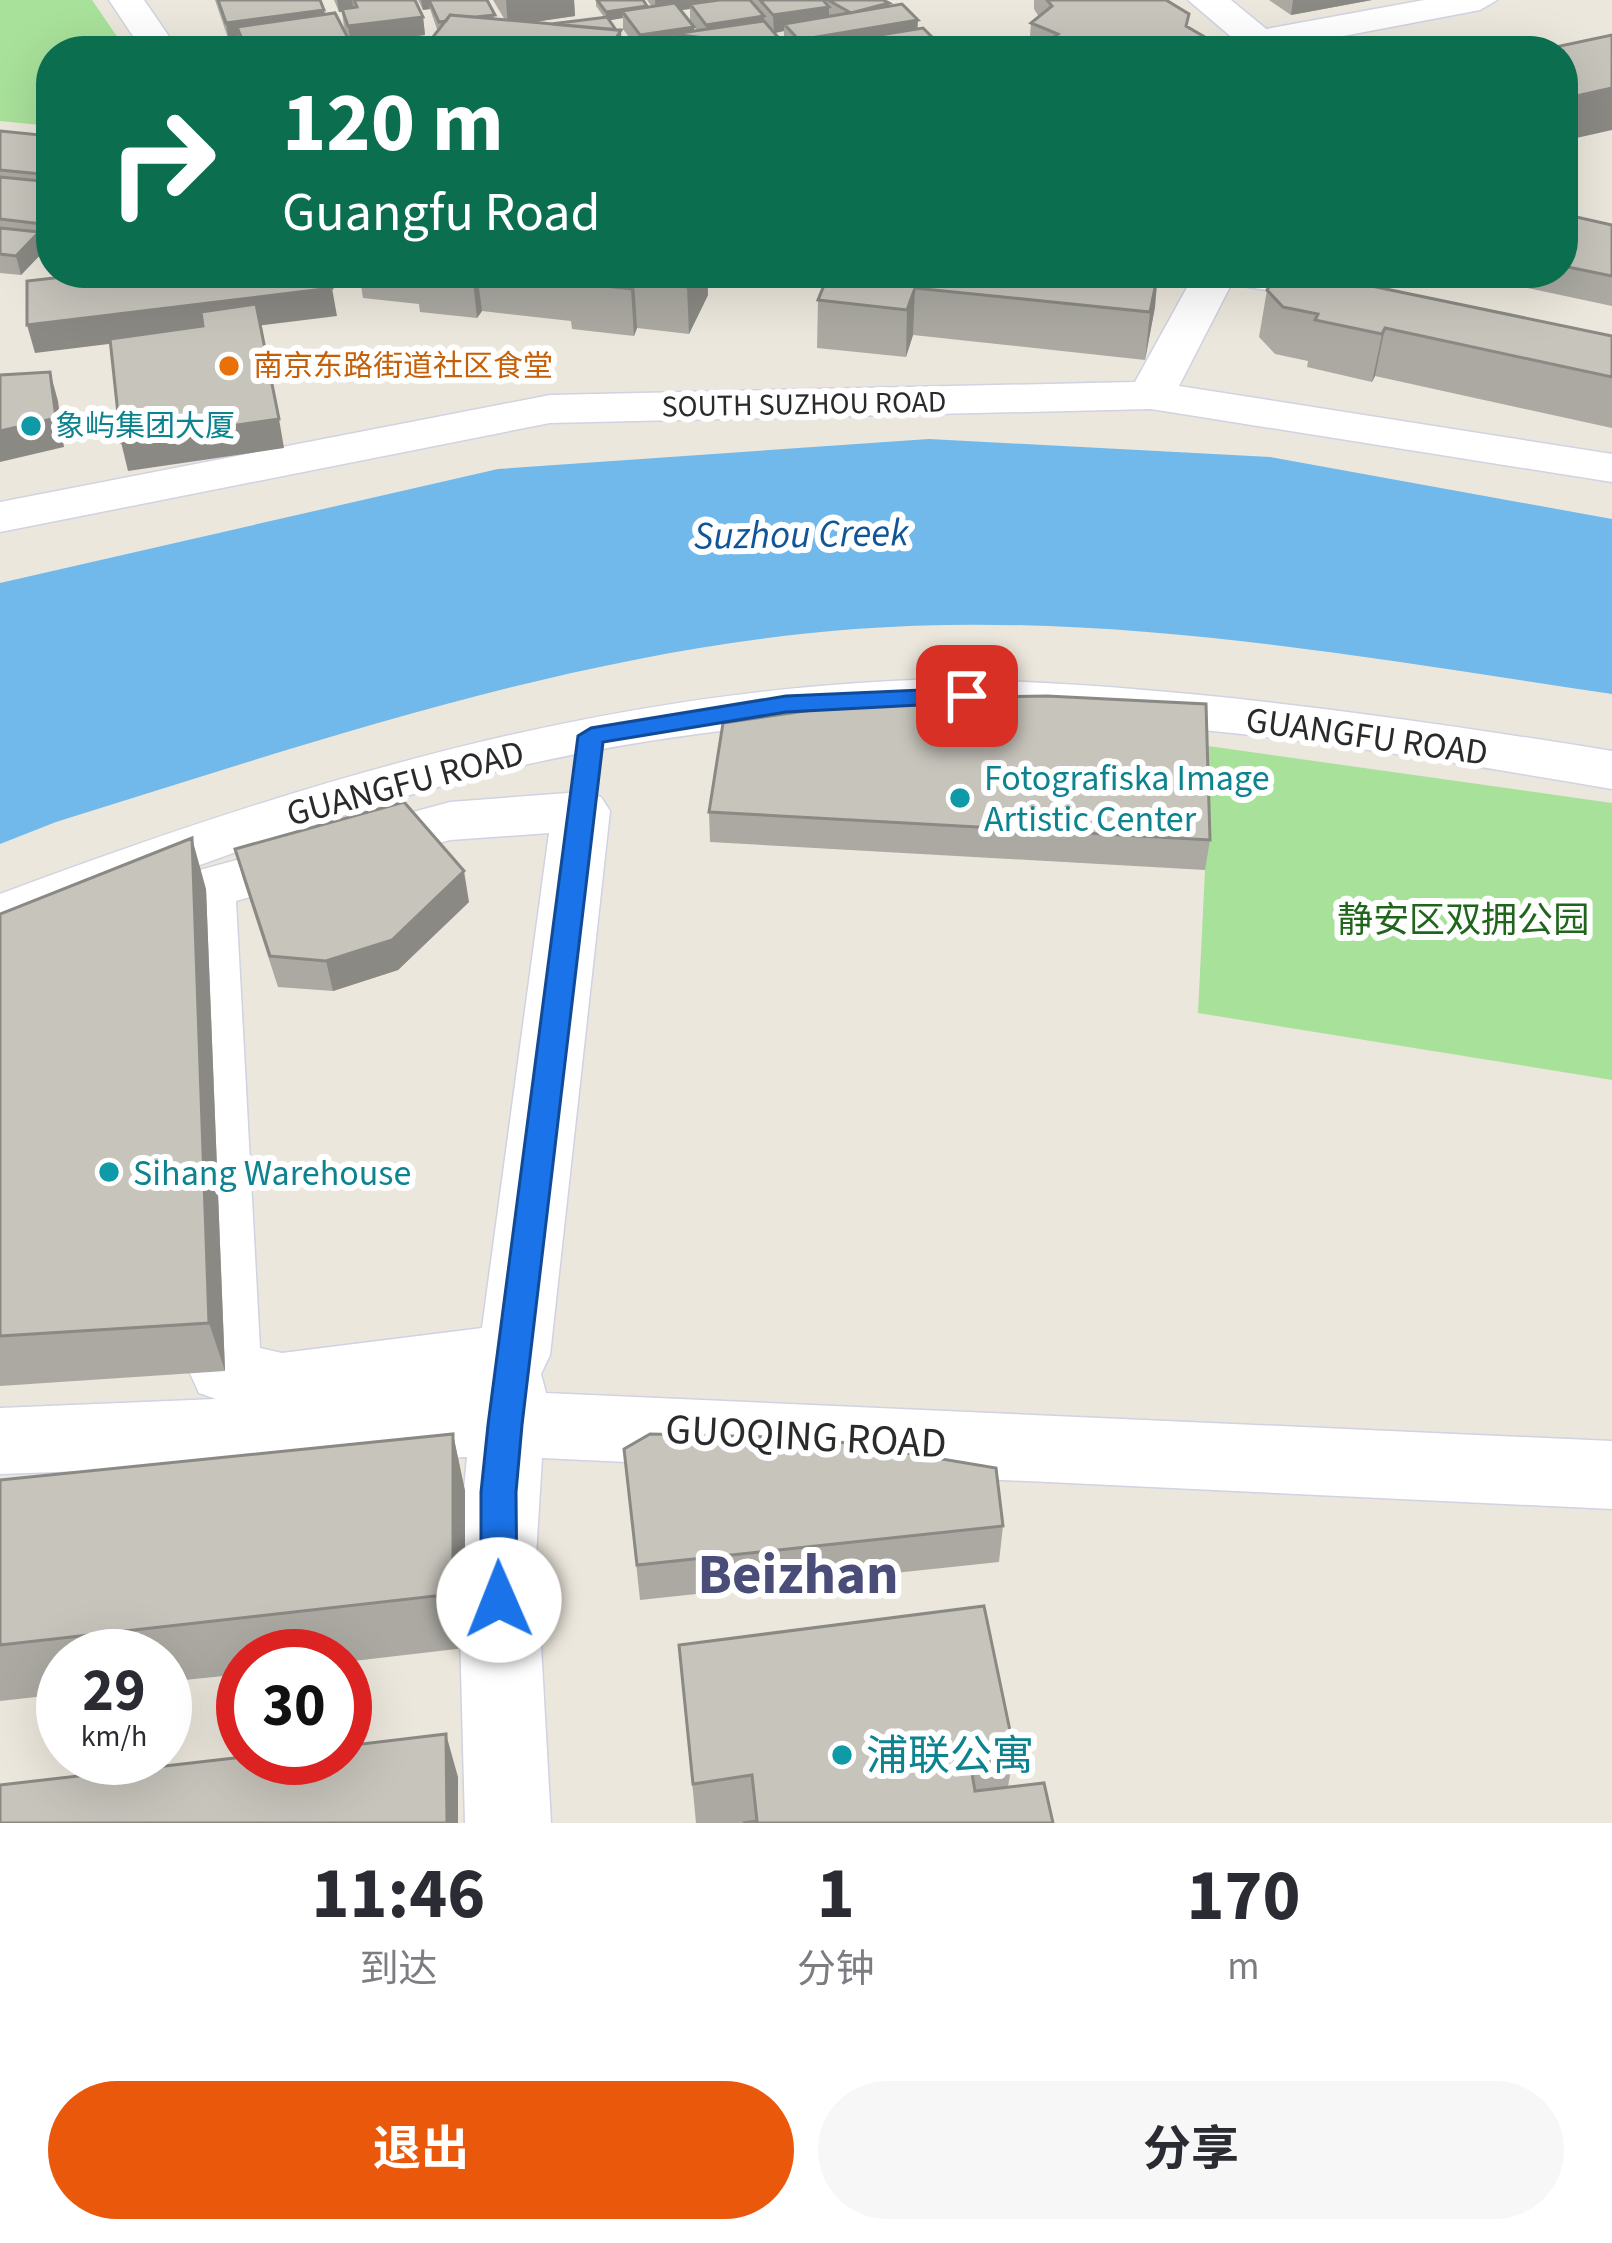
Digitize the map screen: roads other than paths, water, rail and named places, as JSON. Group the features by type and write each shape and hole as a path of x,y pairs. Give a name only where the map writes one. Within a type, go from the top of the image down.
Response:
{"street":[{"path":"129,0 152,36"},
{"path":"1207,0 1254,36"},
{"path":"1313,36 1480,0"},
{"path":"1151,395 1208,288"},
{"name":"SOUTH SUZHOU ROAD","path":"0,517 550,410 1151,395 1612,468"},
{"name":"GUANGFU ROAD","path":"0,916 326,800 467,760 786,704 1028,697 1176,708 1612,770"},
{"path":"508,1823 497,1556 509,1390 591,736"},
{"path":"509,1390 282,1384 225,1372 206,889 450,821 581,812"},
{"name":"GUOQING ROAD","path":"0,1442 384,1424 509,1390 645,1426 1612,1475"}],"lane":[{"path":"0,245 36,249"}],"water":[{"name":"Suzhou Creek","path":"929,439 1270,457 1612,519 1612,694 1330,652 1140,631 950,625 855,629 651,657 450,703 154,791 0,844 0,583 498,469"}],"place":[{"name":"南京东路街道社区食堂","path":"229,366"},
{"name":"象屿集团大厦","path":"31,426"},
{"name":"Fotografiska Image Artistic Center","path":"960,798"},
{"name":"Sihang Warehouse","path":"109,1172"},
{"name":"浦联公寓","path":"842,1755"}],"district":[{"name":"Beizhan","path":"798,1573"}],"park label":[{"name":"静安区双拥公园","path":"1463,919"}]}
